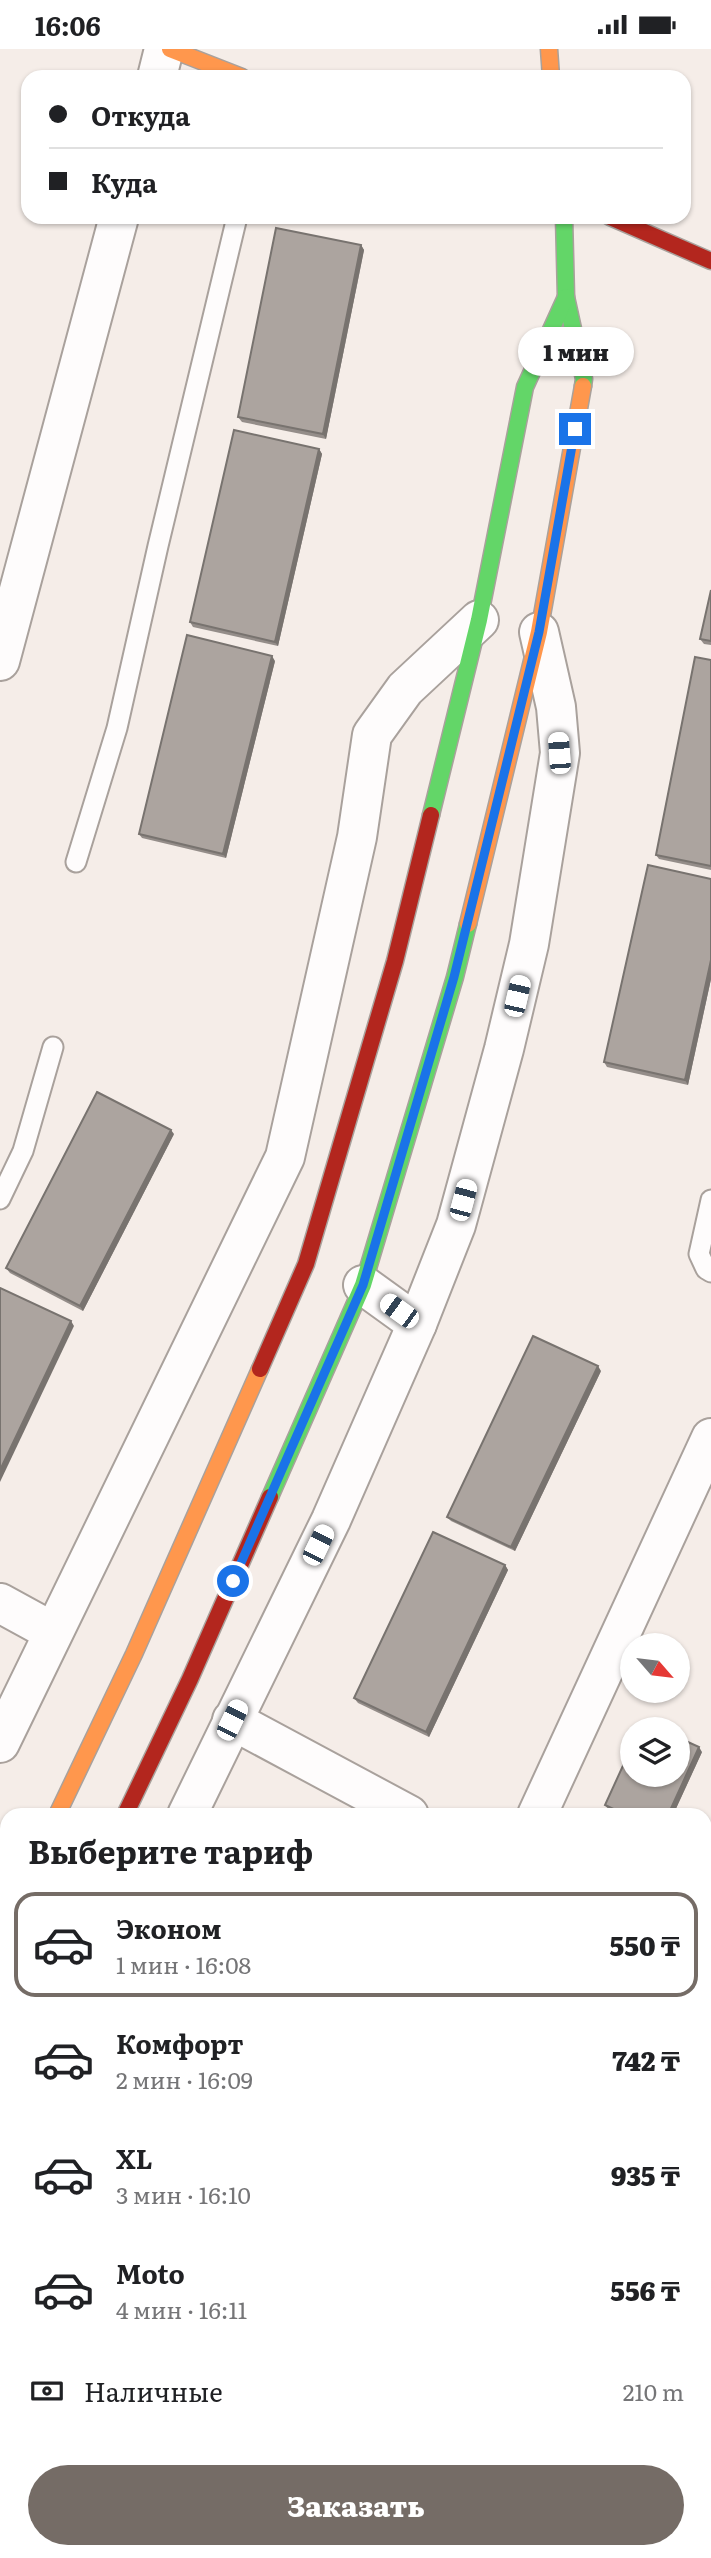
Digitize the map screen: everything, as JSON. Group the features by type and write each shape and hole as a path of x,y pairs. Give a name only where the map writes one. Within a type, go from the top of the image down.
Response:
{"main road":[{"path":"170,49 224,70"},
{"path":"548,49 550,70"},
{"path":"128,1808 190,1679 363,1285 454,977 539,632 584,379 566,297 564,224"},
{"path":"626,224 711,261"},
{"path":"60,1808 134,1654 306,1264 395,961 478,620 525,387 566,297"}],"street":[{"path":"159,70 164,49"},
{"path":"0,661 117,224"},
{"path":"0,1743 285,1157 357,837 372,734 405,689 478,620"},
{"path":"190,1808 331,1520 417,1324 456,1225 504,1049 529,944 559,753 556,706 539,632"},
{"path":"363,1285 417,1324"},
{"path":"540,1808 711,1438"},
{"path":"0,1602 53,1632"},
{"path":"232,1720 396,1808"}],"lane":[{"path":"76,862 117,727 235,224"},
{"path":"0,1199 23,1151 53,1047"},
{"path":"711,1200 699,1254 706,1269 711,1272"}],"building":[{"path":"276,228 361,245 323,434 238,417"},
{"path":"234,430 319,449 275,642 190,622"},
{"path":"711,590 711,641 700,639"},
{"path":"187,635 272,656 223,854 139,834"},
{"path":"695,657 711,660 711,866 656,855"},
{"path":"648,865 711,879 711,960 685,1080 604,1062"},
{"path":"97,1092 171,1130 80,1306 6,1268"},
{"path":"0,1288 71,1321 0,1470"},
{"path":"533,1336 598,1366 511,1547 447,1517"},
{"path":"433,1532 505,1565 426,1732 354,1698"},
{"path":"690,1743 699,1747 690,1767"},
{"path":"620,1772 620,1787 681,1787 671,1808 611,1808 605,1805"}],"traffic: fast":[{"path":"564,224 566,297 584,379 583,386"},
{"path":"431,815 479,620 525,387 566,297"},
{"path":"270,1497 363,1285 455,977 468,924"}],"traffic: slow":[{"path":"170,49 224,70"},
{"path":"549,49 550,70"},
{"path":"468,924 539,632 583,386"},
{"path":"60,1808 134,1654 260,1369"}],"traffic: jam":[{"path":"626,224 711,261"},
{"path":"260,1369 306,1264 395,961 431,815"},
{"path":"128,1808 190,1679 270,1497"}],"route":[{"path":"233,1581 363,1285 454,977 539,632 575,429"}]}
